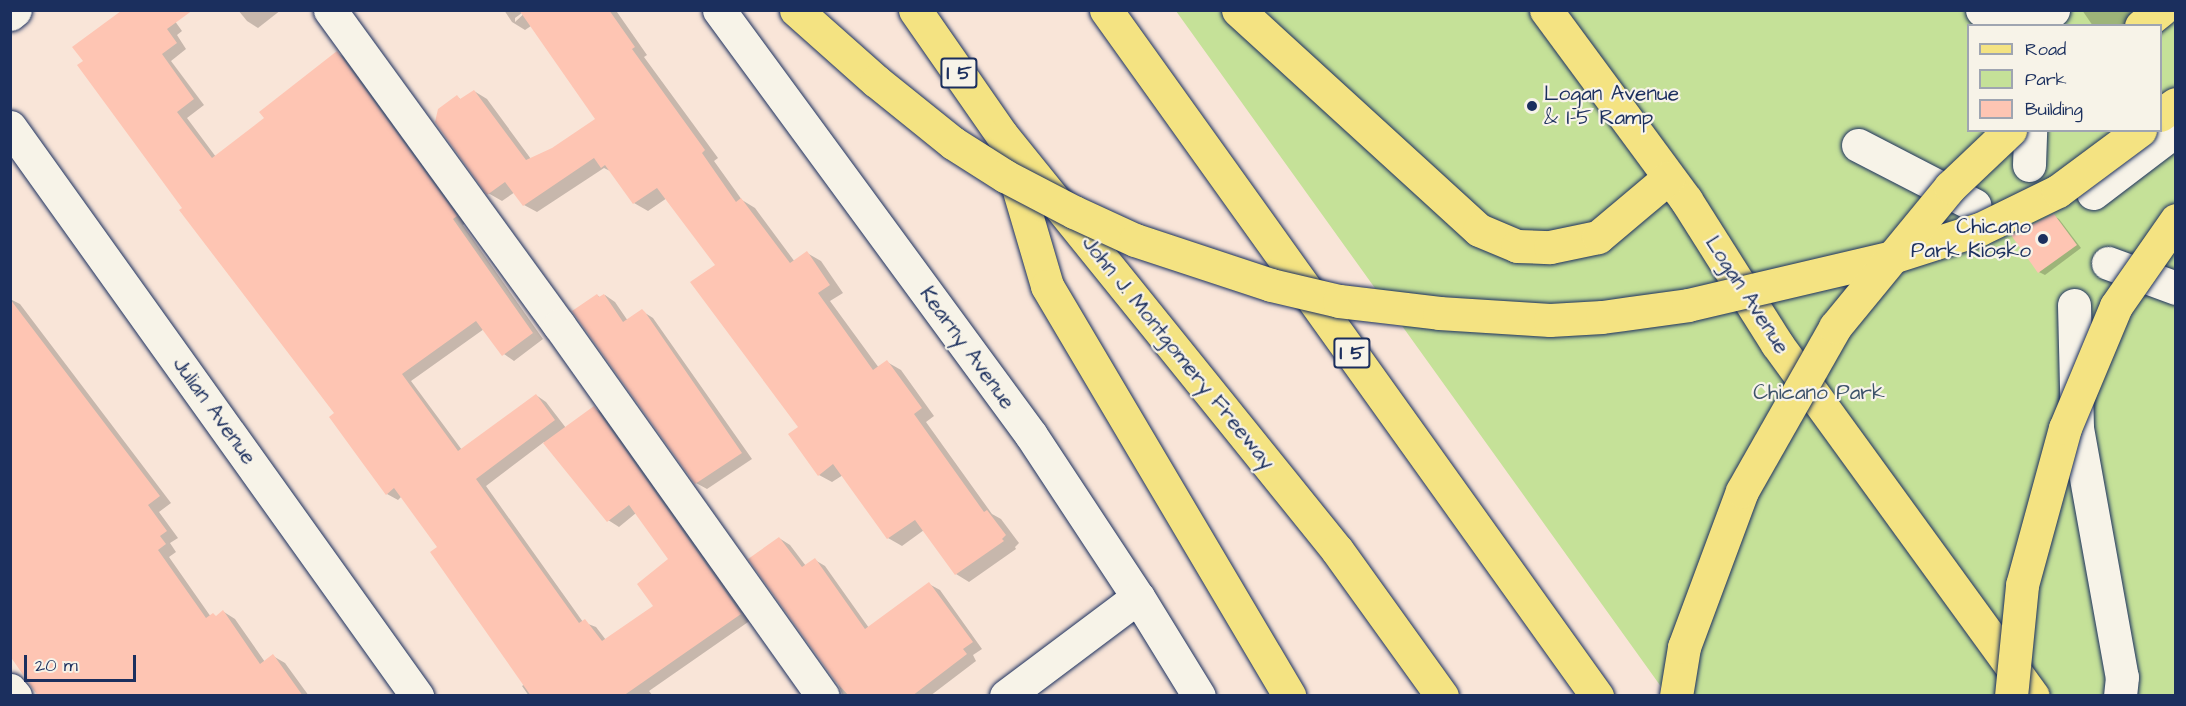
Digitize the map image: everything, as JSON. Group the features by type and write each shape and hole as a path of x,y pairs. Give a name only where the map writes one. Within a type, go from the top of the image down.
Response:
{"main road":[{"path":"796,10 876,81 953,143 1005,176 1135,240 1271,285 1339,301 1438,313 1550,320 1602,317 1688,305 1893,257 1980,229 2058,191 2137,132"},
{"name":"John J. Montgomery Freeway","path":"915,10 1002,135 1337,550 1442,696"},
{"name":"I 5","path":"1106,10 1597,696"},
{"path":"1238,10 1315,84 1479,230 1517,246 1550,247 1598,237 1668,178"},
{"name":"Logan Avenue","path":"1546,10 1686,200 1777,344 2033,696"},
{"path":"2144,24 2161,10"},
{"path":"2162,114 2175,104"},
{"path":"1676,696 1684,647 1742,491 1835,327 1950,187 2008,132"},
{"path":"1002,135 1047,286 1289,696"},
{"path":"2011,696 2022,585 2065,428 2116,306 2175,220"}],"street":[{"path":"10,14 15,10"},
{"path":"330,10 566,334 824,696"},
{"name":"Kearny Avenue","path":"719,10 1031,435 1138,597 1199,696"},
{"path":"1982,10 2020,24"},
{"path":"2036,24 2053,10"},
{"name":"Julian Avenue","path":"10,127 417,696"},
{"path":"2093,193 2175,130"},
{"path":"2029,165 2030,132"},
{"path":"1858,145 1974,206"},
{"path":"2108,263 2175,288"},
{"path":"2074,306 2077,428 2122,677 2120,696"},
{"path":"1006,696 1138,597"},
{"path":"10,690 15,696"}],"green space":[{"name":"Chicano Park","path":"1176,11 2175,11 2175,695 1667,695"}],"building":[{"path":"193,10 167,29 177,43 162,54 194,99 177,112 212,158 264,118 259,112 337,51 457,216 453,219 533,333 502,356 476,321 402,374 458,451 536,394 555,420 476,479 579,623 585,619 602,641 653,606 637,584 668,559 629,505 607,522 543,443 594,406 741,614 623,696 531,696 430,552 437,547 394,488 386,495 329,417 334,413 179,210 182,208 77,65 83,61 72,47 121,11"},
{"path":"519,10 609,10 635,47 632,49 705,150 702,153 736,202 741,198 790,263 807,251 830,285 818,293 873,370 887,360 922,408 914,414 984,512 987,510 1006,535 1002,539 1004,541 955,575 915,520 887,539 833,464 818,476 788,434 798,427 690,282 715,265 657,188 633,204 605,165 601,168 594,158 523,206 505,182 487,195 435,122 438,109 457,95 460,99 474,90 526,160 552,148 595,119"},
{"path":"2054,214 2077,245 2038,273 2011,235"},
{"path":"597,294 599,297 604,294 623,322 642,309 645,312 742,453 695,484 572,311"},
{"path":"10,299 160,496 148,505 167,531 160,536 166,544 158,550 206,618 213,613 216,616 223,610 260,664 273,654 303,696 38,696 10,656"},
{"path":"779,537 802,567 815,558 865,629 929,582 973,642 963,649 967,654 912,696 849,696 836,682 748,559"}],"place":[{"name":"Logan Avenue & I-5 Ramp","path":"1532,106"},
{"name":"Chicano Park Kiosko","path":"2043,239"}]}
